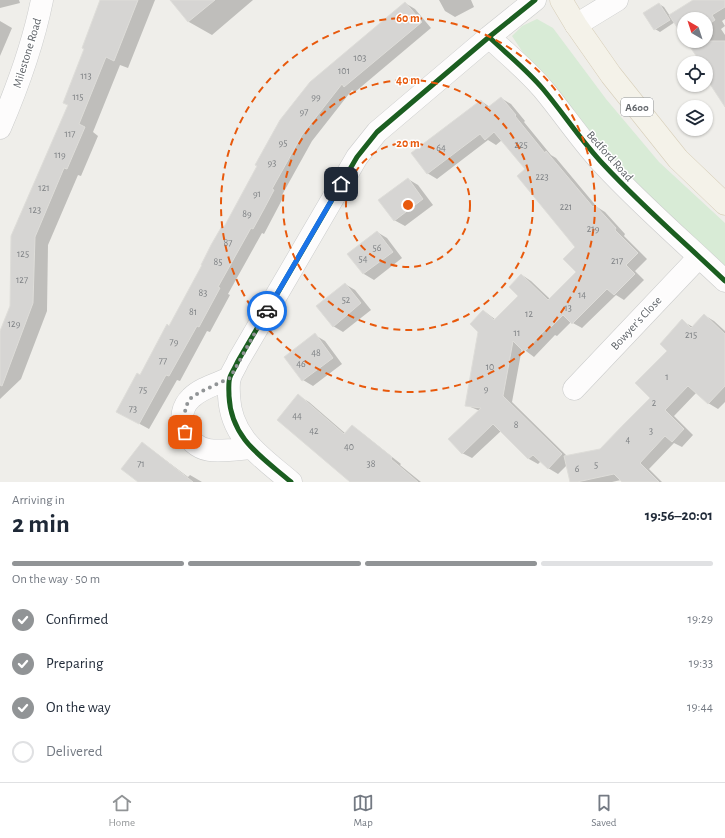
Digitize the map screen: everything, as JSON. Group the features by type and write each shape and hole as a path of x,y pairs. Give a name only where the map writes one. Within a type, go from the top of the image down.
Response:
{"main road":[{"name":"A600","path":"561,0 576,25 611,75 678,159 725,204"}],"street":[{"name":"Milestone Road","path":"0,128 18,86 30,51 42,0"},
{"path":"291,482 242,438 232,417 230,403 230,378 242,354 357,157 377,132 489,36 535,0"},
{"path":"576,25 617,0"},
{"name":"Bedford Road","path":"489,36 525,69 543,89 603,165 627,190 725,281"},
{"name":"Bowyer's Close","path":"574,389 699,256"},
{"path":"230,378 200,392 191,398 183,415 184,428 190,439 200,447 209,450 252,448"}],"green space":[{"path":"537,19 553,28 606,99 659,162 725,223 725,271 630,181 530,63 512,36 522,26"}],"building":[{"path":"100,0 138,0 114,61 106,57 79,124 85,127 67,169 64,168 35,237 33,303 2,386 0,385 0,331 10,306 11,236 68,105 63,103 84,49 82,48"},
{"path":"170,0 215,0 188,22"},
{"path":"693,0 725,0 725,7 713,14 713,12 677,12 677,27 669,15"},
{"path":"405,2 422,22 344,87 342,84 302,135 272,189 274,190 253,229 251,228 218,287 220,288 199,327 197,326 169,376 166,375 139,424 116,412 137,373 140,375 167,324 169,326 202,265 211,245 222,226 224,227 257,166 255,165 280,120 310,82"},
{"path":"659,3 670,20 654,30 643,13"},
{"path":"713,41 725,41 725,107 713,89 713,56 696,56 691,48 713,48"},
{"path":"501,97 545,153 546,151 593,207 595,205 616,228 615,230 638,253 626,265 635,274 614,295 607,289 572,324 563,315 547,331 545,330 524,352 513,341 503,396 562,454 548,469 533,455 528,459 493,424 462,454 448,439 481,408 465,406 478,332 470,324 483,310 494,320 518,296 509,287 521,274 548,300 576,272 563,259 575,247 517,176 525,169 494,132 485,140 480,134 427,174 411,153 481,100 487,108"},
{"path":"408,178 423,199 394,221 378,200"},
{"path":"377,231 393,252 363,274 347,254"},
{"path":"345,283 361,303 333,327 316,306"},
{"path":"704,314 725,334 725,386 708,404 688,386 665,410 684,429 672,442 665,436 640,463 659,482 622,482 614,474 577,482 570,482 564,456 600,449 650,398 635,383 667,351 660,344 682,319 691,328"},
{"path":"315,333 333,358 302,381 284,357"},
{"path":"298,394 344,434 352,425 392,457 391,459 418,482 350,482 277,420"},
{"path":"142,442 193,482 138,482 121,469"}],"cycle path":[{"path":"291,482 250,446 235,424 231,411 229,382 238,361 357,157 377,132 535,0"},
{"path":"489,37 537,82 588,147 618,180 648,210 725,281"}],"way so far":[{"path":"185,432 183,415 191,398 200,392 230,378 238,361 267,311"}],"route":[{"path":"267,311 341,184"}]}
